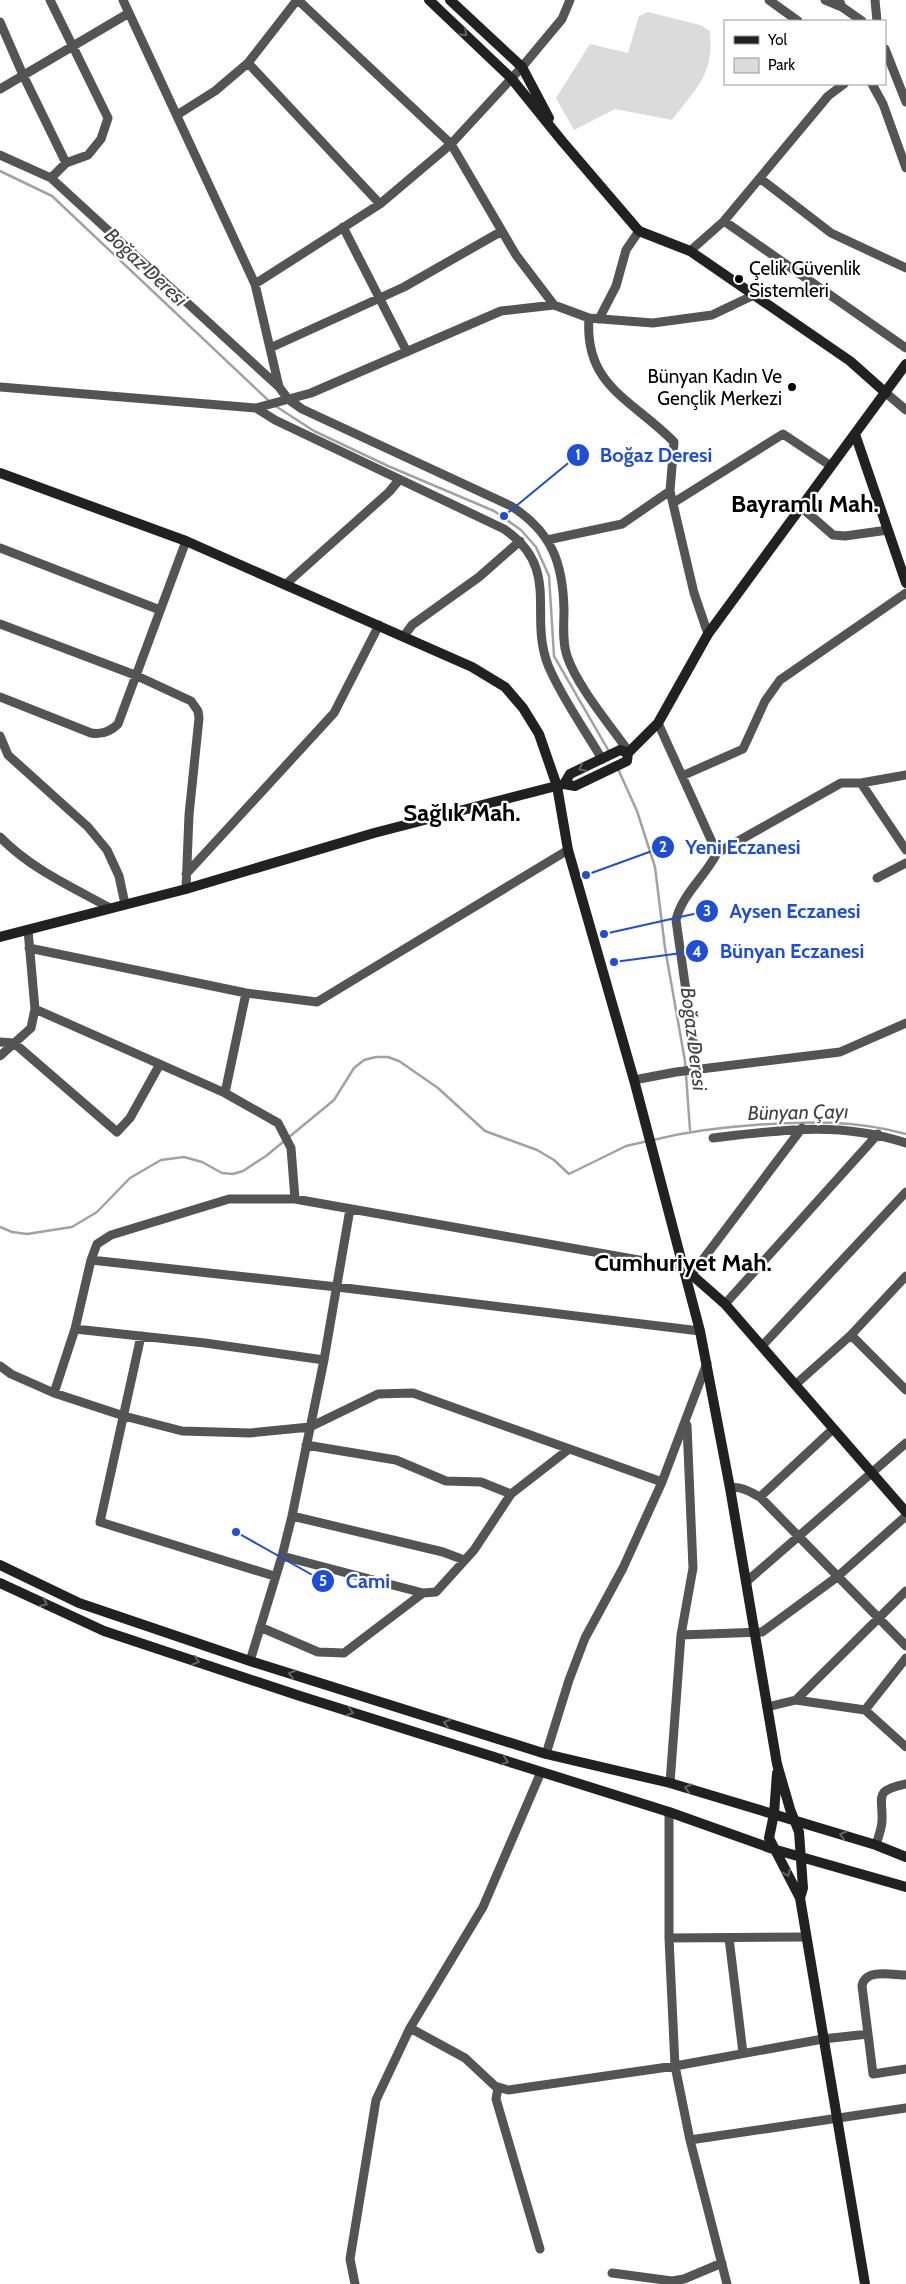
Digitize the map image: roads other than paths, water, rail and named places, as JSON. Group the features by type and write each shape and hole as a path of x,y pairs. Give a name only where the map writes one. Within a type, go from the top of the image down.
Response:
{"street":[{"path":"50,0 108,118 101,139 88,155 66,162 51,178"},
{"path":"123,0 254,284 283,400 511,506 535,524 548,540 557,558 562,578 564,642 567,656 577,677 626,754"},
{"path":"177,115 215,91 248,63 298,0 451,144 516,255 554,305"},
{"path":"428,0 511,78 562,141 640,231 690,251 850,362 906,410"},
{"path":"450,0 522,67 562,141"},
{"path":"254,284 380,204 451,144 522,67 562,19 570,0"},
{"path":"769,0 797,20"},
{"path":"824,0 840,4 861,20"},
{"path":"874,0 877,20"},
{"path":"0,89 129,13"},
{"path":"0,22 23,76 66,162"},
{"path":"886,52 906,102"},
{"path":"248,63 380,204"},
{"path":"690,251 724,221 761,179 828,96 843,85"},
{"path":"873,85 883,104 906,168"},
{"path":"0,155 51,178 279,387"},
{"path":"761,179 831,233 906,268"},
{"path":"724,221 906,348"},
{"path":"343,227 407,352"},
{"path":"270,348 404,287 502,231"},
{"path":"600,319 616,286 626,250 640,231"},
{"path":"0,387 261,407 311,392 500,311 554,305 589,318 653,324 712,315 754,295"},
{"path":"589,318 589,345 607,384 658,425 674,442 670,491 694,593 708,634"},
{"path":"0,937 186,889 374,833 560,785 575,786 611,769 658,724 708,634 906,364"},
{"path":"261,407 275,420 504,529 520,541 533,558 539,572 543,641 548,665 604,758"},
{"path":"673,503 783,434 831,466"},
{"path":"855,434 906,583"},
{"path":"0,473 186,541 472,667 504,687 523,708 539,734 560,785 568,850 688,1271 730,1488 777,1764 799,1832 803,1888 800,1898"},
{"path":"286,584 390,492 399,480"},
{"path":"548,540 622,524 670,491"},
{"path":"801,507 833,535 845,536 888,530"},
{"path":"0,697 91,733 106,733 118,724 186,541"},
{"path":"404,636 412,625 479,577 520,541"},
{"path":"0,548 160,610"},
{"path":"682,776 743,749 765,701 780,680 906,593"},
{"path":"0,624 135,675 191,701 198,711 186,889"},
{"path":"186,874 334,713 380,625"},
{"path":"658,724 717,853"},
{"path":"0,736 8,755 88,827 107,850 119,876 125,904"},
{"path":"560,785 570,774 604,758 626,754"},
{"path":"695,1069 676,920 678,909 686,895 698,883 717,853 841,783 861,783 906,775"},
{"path":"861,783 906,850"},
{"path":"0,837 15,852 45,872 110,908"},
{"path":"29,948 246,993 317,1002 568,850"},
{"path":"877,878 906,863"},
{"path":"0,1056 31,1028 35,1009 28,930"},
{"path":"225,1093 246,993"},
{"path":"35,1009 225,1093 278,1124 291,1148 295,1199"},
{"path":"634,1080 695,1069 840,1052 906,1023"},
{"path":"0,1042 14,1043 117,1132 130,1118 160,1064"},
{"path":"688,1271 802,1128"},
{"path":"713,1138 802,1128 878,1134 906,1143"},
{"path":"725,1304 878,1134"},
{"path":"762,1346 906,1192"},
{"path":"54,1393 75,1329 91,1260 97,1244 111,1235 229,1199 295,1199 688,1271 725,1304 906,1512"},
{"path":"250,1661 274,1576 282,1556 292,1516 324,1360 350,1209"},
{"path":"91,1260 337,1287 700,1331"},
{"path":"796,1385 851,1335 906,1276"},
{"path":"75,1329 324,1360"},
{"path":"851,1335 906,1390"},
{"path":"141,1336 100,1522 274,1576"},
{"path":"546,1754 569,1680 585,1638 623,1568 662,1482 707,1363"},
{"path":"0,1366 11,1374 54,1393 124,1416 182,1431 250,1433 310,1427 378,1394 413,1393 662,1482"},
{"path":"670,1783 681,1635 692,1568 686,1420"},
{"path":"760,1498 833,1429"},
{"path":"746,1582 906,1443"},
{"path":"306,1445 396,1460 446,1481 481,1482 511,1494"},
{"path":"282,1556 423,1593 436,1592 474,1550 511,1494 569,1449"},
{"path":"730,1488 737,1486 748,1490 760,1498 906,1646"},
{"path":"292,1516 443,1552 464,1560"},
{"path":"681,1635 762,1632 837,1577 906,1516"},
{"path":"0,1565 79,1603 250,1661 546,1754 670,1783 876,1844 906,1856"},
{"path":"0,1583 104,1631 669,1812 773,1849 906,1887"},
{"path":"796,1700 906,1591"},
{"path":"260,1627 318,1652 344,1653 423,1593"},
{"path":"866,1710 906,1658"},
{"path":"768,1707 796,1700 866,1710 906,1747"},
{"path":"777,1764 774,1814 769,1832 773,1849 800,1898 865,2284"},
{"path":"355,2284 352,2278 350,2259 376,2100 410,2028 483,1907 541,1772"},
{"path":"876,1844 882,1821 879,1802 882,1796 892,1787 906,1784"},
{"path":"669,1812 669,1938 674,2066 690,2140 727,2284"},
{"path":"669,1938 806,1937"},
{"path":"729,1938 743,2053"},
{"path":"906,1975 874,1974 864,1979 862,1986 873,2074 906,2069"},
{"path":"410,2028 465,2058 498,2088 508,2090 674,2066 823,2039 868,2034"},
{"path":"498,2088 496,2099 540,2249"},
{"path":"690,2140 906,2108"},
{"path":"612,2272 672,2281 722,2262"}],"waterway":[{"name":"Boğaz Deresi","path":"0,171 52,196 270,402"},
{"name":"Boğaz Deresi","path":"274,405 314,431 388,466 494,511 521,530 536,547 549,576 554,656 610,753"},
{"name":"Boğaz Deresi","path":"618,769 637,811 655,867 665,948 685,1061 690,1130"},
{"path":"0,1227 12,1232 27,1234 72,1227 97,1212 130,1178 161,1160 184,1157 202,1162 222,1173 233,1174 243,1171 266,1156 334,1100 354,1068 364,1060 376,1057 388,1057 399,1061 438,1088 485,1131 537,1150 554,1160 569,1174 626,1146 648,1141"},
{"name":"Bünyan Çayı","path":"653,1140 716,1129 793,1123 850,1124 887,1129 906,1134"}],"place":[{"name":"Çelik Güvenlik Sistemleri","path":"739,279"},
{"name":"Bünyan Kadın Ve Gençlik Merkezi","path":"792,387"},
{"name":"Boğaz Deresi","path":"504,516"},
{"name":"Yeni Eczanesi","path":"586,875"},
{"name":"Aysen Eczanesi","path":"604,934"},
{"name":"Bünyan Eczanesi","path":"614,962"},
{"name":"Cami","path":"236,1532"}],"district":[{"name":"Bayramlı Mah.","path":"805,504"},
{"name":"Sağlık Mah.","path":"462,813"},
{"name":"Cumhuriyet Mah.","path":"683,1263"}]}
